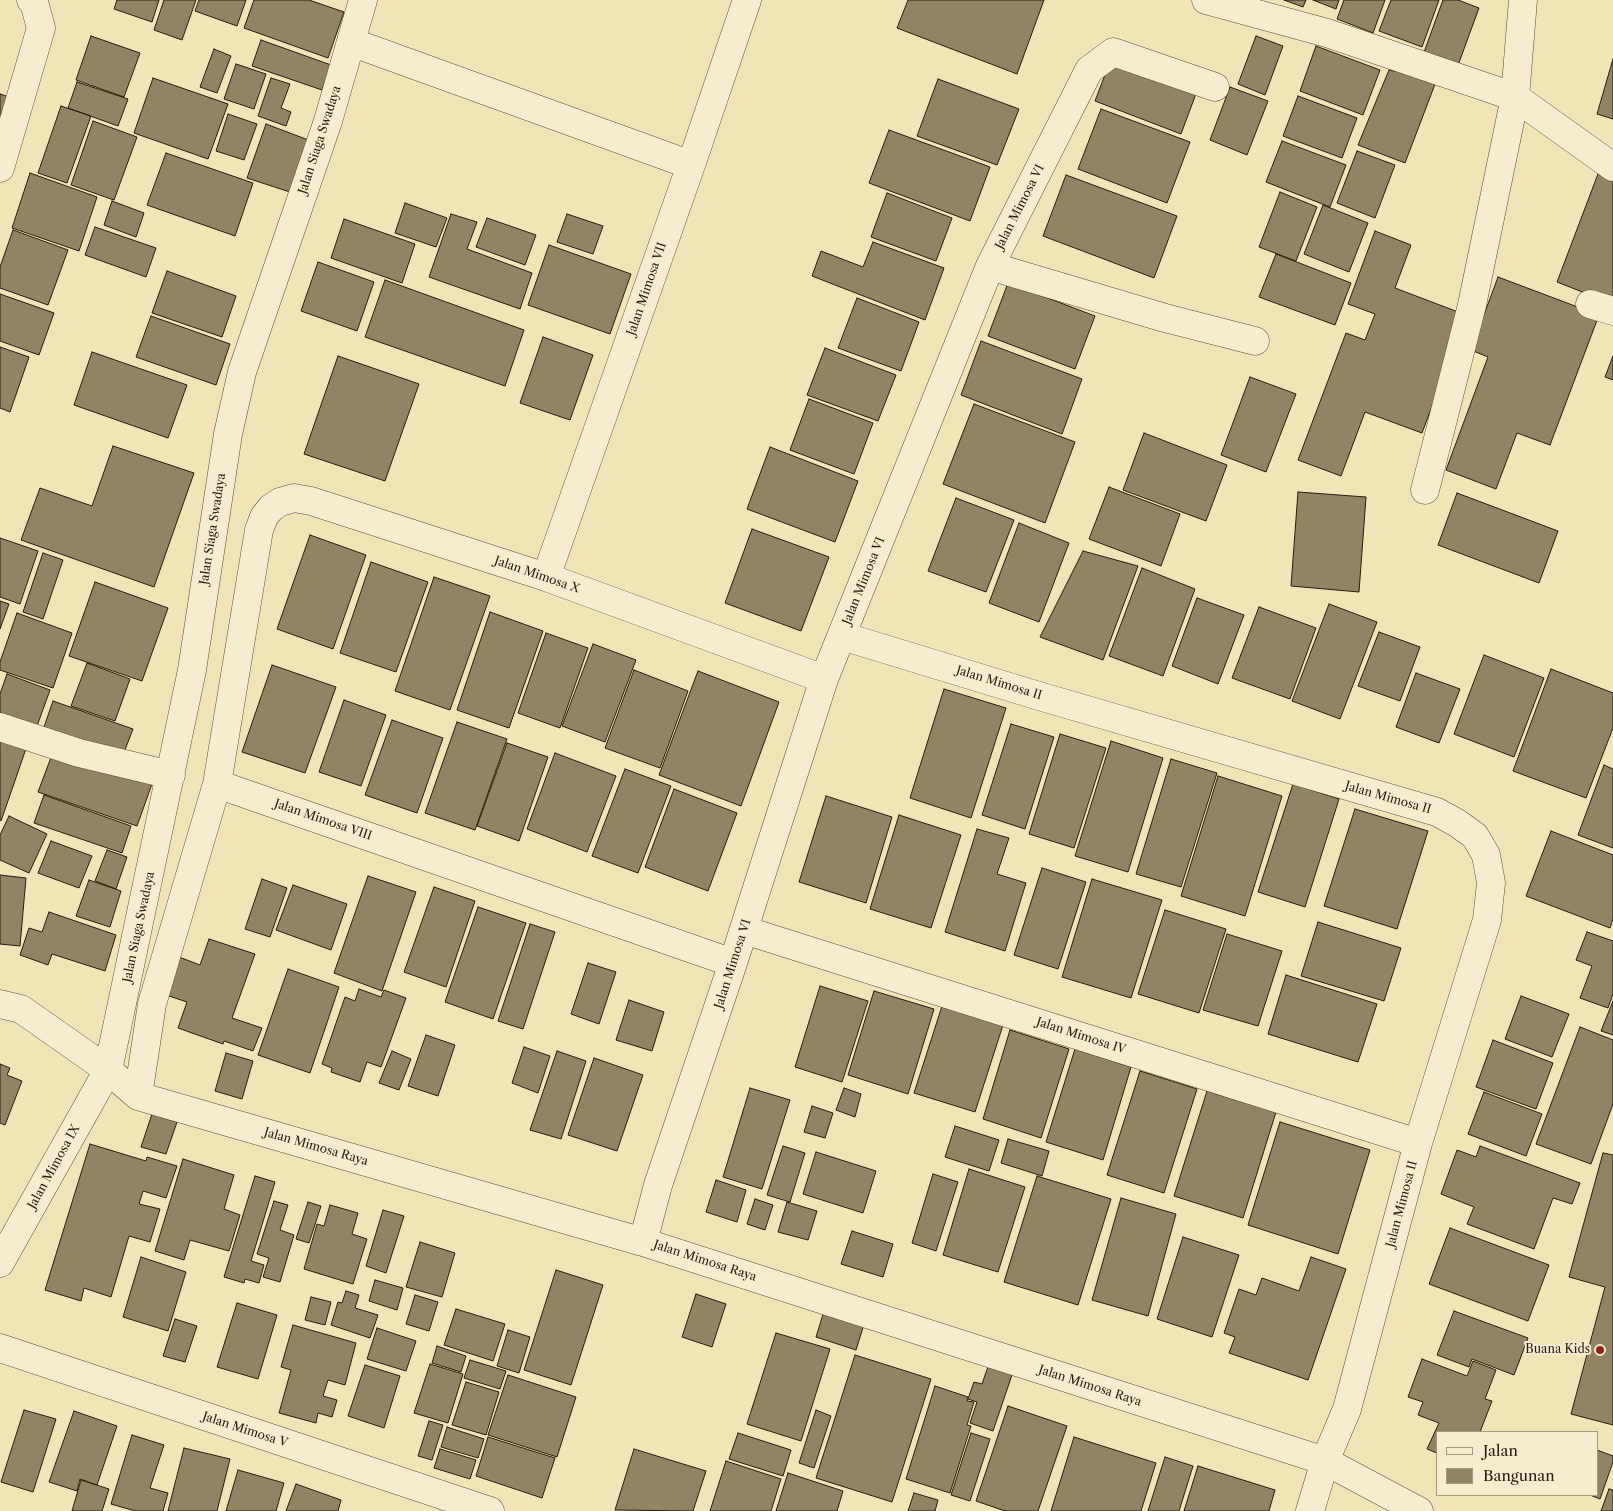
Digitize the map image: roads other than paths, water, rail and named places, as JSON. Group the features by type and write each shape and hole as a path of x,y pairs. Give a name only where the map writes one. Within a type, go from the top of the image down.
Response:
{"street":[{"path":"0,168 41,28 34,2 31,0"},
{"name":"Jalan Siaga Swadaya","path":"108,1070 192,670 228,434 242,372 328,121 363,0"},
{"name":"Jalan Mimosa VII","path":"546,577 747,0"},
{"path":"1206,0 1328,33 1515,97 1613,167"},
{"path":"1425,490 1472,305 1515,97 1523,0"},
{"path":"351,42 691,165"},
{"name":"Jalan Mimosa VI","path":"643,1242 658,1186 733,964 824,680 990,266 1089,70 1113,52 1215,87"},
{"path":"990,266 1165,318 1255,341"},
{"name":"Jalan Mimosa X","path":"217,784 259,530 264,517 271,508 280,502 294,498 311,501 546,577 824,680"},
{"name":"Jalan Mimosa II","path":"842,636 1436,812 1457,823 1475,836 1486,855 1491,883 1487,920 1418,1143 1347,1409 1325,1461 1310,1511"},
{"path":"0,727 79,752 171,776"},
{"path":"138,1096 152,1004 217,784"},
{"name":"Jalan Mimosa VIII","path":"217,784 733,964"},
{"name":"Jalan Mimosa IV","path":"744,930 1418,1143"},
{"name":"Jalan Mimosa Raya","path":"0,1004 21,1009 108,1070 138,1096 643,1242 1325,1461 1419,1511"},
{"name":"Jalan Mimosa IX","path":"0,1263 108,1070"},
{"name":"Jalan Mimosa V","path":"0,1348 490,1511"}],"place":[{"name":"Buana Kids","path":"1600,1350"}]}
